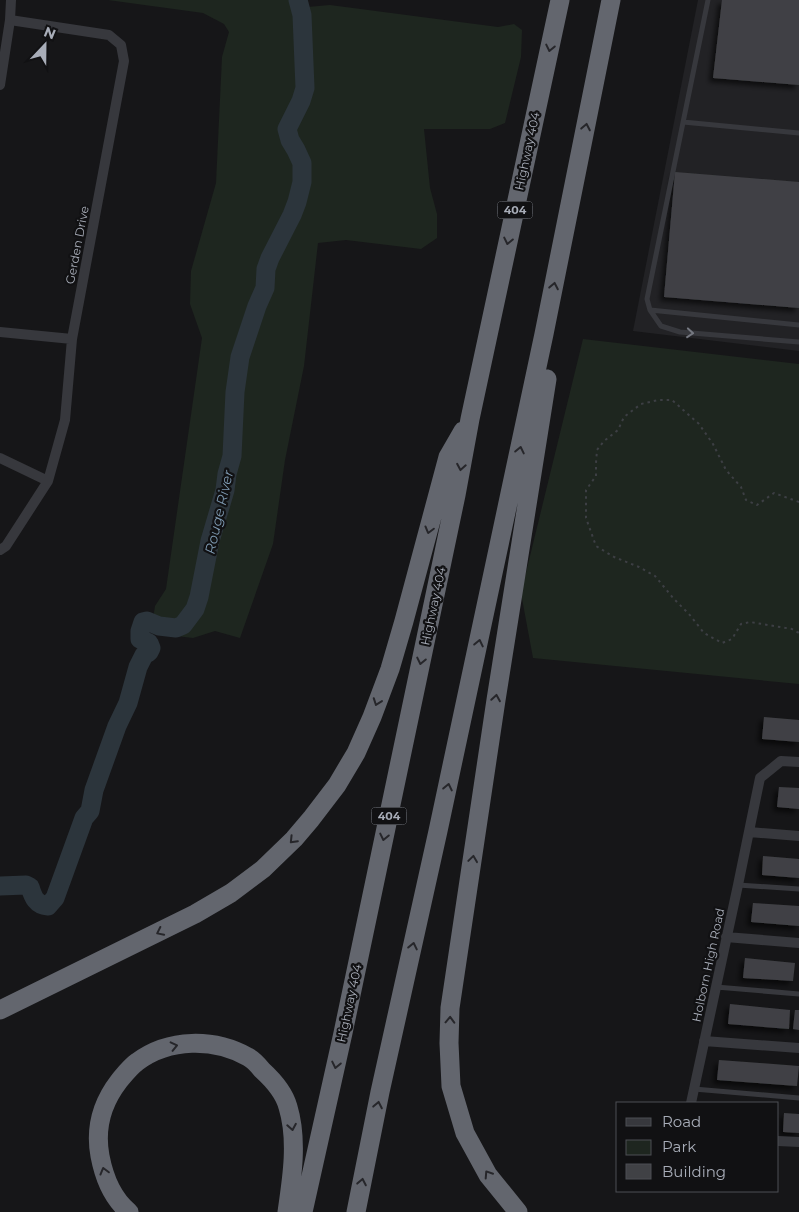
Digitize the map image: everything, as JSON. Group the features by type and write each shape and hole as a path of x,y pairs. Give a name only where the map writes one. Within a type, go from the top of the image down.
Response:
{"highway":[{"name":"Highway 404","path":"303,1212 343,1033 470,420 560,0"},
{"path":"356,1212 380,1092 438,832 544,334 611,0"},
{"path":"518,1212 488,1175 465,1132 452,1086 449,1043 450,1008 494,709 548,369 550,348 544,334"},
{"path":"0,1010 195,914 231,893 263,869 294,839 311,819 337,785 356,753 372,717 390,669 448,457 470,420"},
{"path":"129,1212 115,1196 106,1180 102,1163 98,1134 105,1104 113,1089 136,1062 149,1054 163,1049 180,1044 196,1043 222,1046 250,1058 271,1078 281,1091 288,1106 293,1135 292,1177 287,1212"}],"street":[{"path":"0,85 10,20 11,0"},
{"name":"Gerden Drive","path":"0,550 6,546 48,481 65,420 72,338 124,61 121,45 109,34 10,20"},
{"path":"0,332 72,338"},
{"path":"0,458 48,481"},
{"name":"Holborn High Road","path":"691,1102 760,778 781,760 799,762"},
{"path":"749,832 799,836"},
{"path":"726,937 799,943"},
{"path":"704,1041 799,1048"},
{"path":"779,1140 799,1142"}],"lane":[{"path":"708,0 647,300 650,310 661,326 680,332 799,342"},
{"path":"683,122 799,133"},
{"path":"650,310 799,325"},
{"path":"738,885 799,889"},
{"path":"716,987 799,994"},
{"path":"694,1089 799,1098"}],"path":[{"path":"799,502 774,493 757,505 746,500 741,487 726,470 700,424 672,400 658,400 641,404 624,417 618,430 604,441 597,450 596,476 586,490 586,518 596,546 614,557 655,576 704,633 722,643 732,639 740,624 750,622 792,629 799,633"}],"shaded area":[{"path":"698,0 799,0 799,351 633,331"}],"green space":[{"path":"108,0 292,0 308,7 330,5 498,27 514,24 522,30 521,57 505,123 490,129 424,129 430,188 437,214 437,238 421,249 346,240 318,243 304,366 285,460 273,544 240,638 215,631 193,638 151,633 155,606 166,589 202,338 190,304 191,271 216,183 222,57 229,32 224,24 203,13"},
{"path":"583,339 799,364 799,684 533,658 521,593"}],"building":[{"path":"722,0 799,0 799,85 713,78"},
{"path":"675,172 799,182 799,308 664,297"},
{"path":"764,717 799,720 799,742 762,739"},
{"path":"779,787 799,788 799,809 777,807"},
{"path":"763,856 799,859 799,878 762,875"},
{"path":"753,903 799,906 799,926 751,922"},
{"path":"745,958 795,963 793,981 743,978"},
{"path":"730,1004 790,1010 789,1029 728,1024"},
{"path":"795,1010 799,1010 799,1030 793,1029"},
{"path":"719,1060 799,1066 797,1086 717,1080"},
{"path":"784,1113 799,1114 799,1133 783,1132"}],"waterway":[{"name":"Rouge River","path":"0,886 26,885 30,887 36,900 48,906 55,898 84,818 90,811 94,790 117,726 128,703 138,667 144,655 151,648 149,643 140,639 143,622 147,621 159,626 176,628 183,625 195,609 232,456 235,392 240,357 265,288 266,269 292,215 302,182 302,163 290,140 287,129 301,101 305,88 302,15 298,0"}]}
